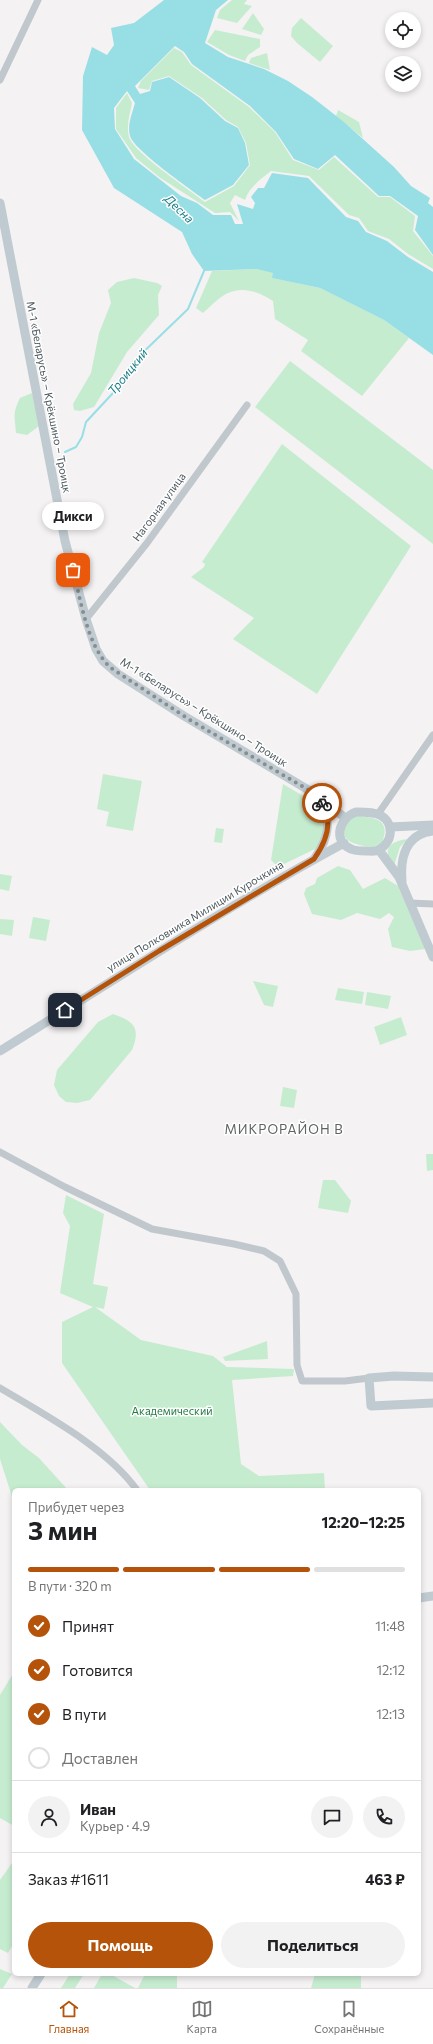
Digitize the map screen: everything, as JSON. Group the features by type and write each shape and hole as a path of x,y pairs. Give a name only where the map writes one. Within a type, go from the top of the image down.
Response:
{"main road":[{"name":"М-1 «Беларусь» – Крёкшино – Троицк","path":"0,203 65,541 86,619 96,649 103,661 114,671 190,720 317,795 345,818"},
{"path":"314,859 326,837 328,827 326,809 317,795"},
{"path":"356,812 378,814 385,819 390,827 390,838 386,845 379,850 374,851 354,850 344,844 339,834 340,824 345,818 356,812"},
{"path":"390,827 433,825"},
{"path":"403,888 401,868 404,853 415,837 425,832 433,831"},
{"name":"улица Полковника Милиции Курочкина","path":"0,1051 159,951 314,859 344,844"},
{"path":"379,850 399,877 433,957"},
{"path":"433,1377 394,1376 369,1378 371,1406 433,1403"},
{"path":"421,1598 433,1596"},
{"path":"32,1988 40,1976"}],"street":[{"path":"0,80 38,0"},
{"name":"Нагорная улица","path":"86,619 147,542 247,405"},
{"path":"378,814 433,735"},
{"path":"410,903 433,904"},
{"path":"0,1152 65,1187 152,1229 264,1251 280,1261 296,1294 297,1365 302,1381 345,1381 369,1378"},
{"path":"0,1388 67,1428 125,1473 136,1488"}],"green space":[{"path":"232,0 247,0 244,4 252,6 237,23 217,18 220,10"},
{"path":"253,13 264,29 261,35 242,29"},
{"path":"301,18 333,46 320,62 297,43 291,36 292,28"},
{"path":"215,30 260,39 260,47 248,55 245,61 229,55 207,42"},
{"path":"174,48 182,52 191,65 249,107 275,132 293,160 319,170 334,157 378,197 390,197 415,216 413,231 433,256 433,269 408,254 389,239 368,231 359,218 349,215 309,176 271,171 252,187 245,200 235,195 230,203 239,221 230,212 215,213 159,177 136,158 116,129 116,108 127,93 132,103 128,128 129,137 133,144 140,152 163,171 205,202 234,186 250,165 246,143 238,127 226,120 202,98 169,76 152,81 149,90 138,88 141,81"},
{"path":"267,53 270,70 249,63 251,58"},
{"path":"338,110 359,122 363,138 336,116"},
{"path":"256,269 274,273 273,278 320,288 384,320 409,338 362,396 301,351 308,340 275,319 273,301 268,298 251,291 240,290 228,293 203,313 196,308 212,271"},
{"path":"134,278 157,283 162,286 158,295 159,315 127,352 94,407 80,411 74,410 73,404 91,373 99,333 111,303 108,290 117,282"},
{"path":"290,361 433,470 433,544 255,407"},
{"path":"32,393 39,426 27,435 16,433 15,416 17,403 20,398"},
{"path":"282,444 411,546 317,694 233,639 254,618 191,577 204,567 205,564 202,562"},
{"path":"103,774 142,781 133,831 106,826 109,812 97,809"},
{"path":"283,784 320,806 325,830 317,848 278,867 271,860"},
{"path":"354,817 367,817 378,820 384,828 382,842 374,847 359,845 347,840 344,835 344,830 347,824"},
{"path":"216,828 224,829 222,843 214,842"},
{"path":"408,839 400,847 394,866 388,855 389,847 396,842"},
{"path":"338,866 350,870 363,889 385,878 398,886 425,949 410,951 392,947 388,929 394,917 389,913 380,919 357,913 341,920 312,914 304,894 306,888 315,884 317,878"},
{"path":"0,874 12,876 9,891 0,889"},
{"path":"33,917 50,920 46,941 29,938"},
{"path":"0,919 14,920 12,936 0,934"},
{"path":"253,981 278,986 273,1007 264,1005"},
{"path":"338,988 364,992 362,1004 335,1000"},
{"path":"367,992 391,996 388,1009 365,1005"},
{"path":"113,1014 126,1019 134,1026 136,1036 132,1050 90,1100 77,1103 66,1102 59,1096 54,1085 57,1070 98,1022"},
{"path":"401,1017 407,1035 380,1045 374,1027"},
{"path":"283,1087 297,1090 294,1108 280,1106"},
{"path":"426,1154 433,1154 433,1170 427,1171"},
{"path":"323,1180 335,1180 351,1201 348,1213 318,1208"},
{"name":"Академический","path":"66,1195 104,1214 93,1284 108,1287 104,1309 95,1307 141,1340 213,1356 227,1367 294,1369 293,1376 232,1380 241,1464 259,1476 324,1473 325,1488 149,1488 62,1363 62,1322 93,1307 60,1293 70,1226 63,1213"},
{"path":"267,1341 268,1359 225,1361 223,1357"},
{"path":"0,1422 22,1445 39,1458 66,1488 12,1488 12,1497 0,1459"},
{"path":"12,1675 12,1825 0,1818 0,1695"},
{"path":"12,1863 12,1946 8,1953 0,1949 0,1880"},
{"path":"0,1969 12,1974 3,1988 0,1988"},
{"path":"69,1976 83,1976 75,1988 61,1988"},
{"path":"101,1976 114,1976 135,1988 94,1988"},
{"path":"144,1976 177,1976 177,1988 138,1988"},
{"path":"314,1976 361,1976 361,1988 311,1988"}],"water":[{"name":"Десна","path":"164,0 228,0 216,10 205,43 228,57 264,69 288,81 312,97 344,122 394,167 411,186 430,198 428,203 433,207 433,255 415,230 418,216 390,196 379,196 335,155 318,169 294,159 276,132 250,106 192,64 184,52 175,46 135,86 140,94 150,91 152,82 169,77 200,98 225,121 238,128 245,143 249,165 233,185 205,200 163,169 134,142 130,136 129,128 135,103 127,91 114,108 115,129 134,159 181,196 197,203 213,215 231,215 235,224 243,224 237,204 253,209 255,203 251,197 258,188 264,188 272,173 308,178 346,217 358,221 366,232 387,241 408,257 433,272 433,355 384,320 320,288 272,278 273,273 256,269 204,271 192,254 182,232 114,188 82,130 83,76 92,47 107,55 114,45 111,28 134,23"}],"waterway":[{"name":"Троицкий","path":"65,452 76,447 82,437 86,422 113,393 133,362 188,309 204,271"}],"way so far":[{"path":"73,570 86,619 96,649 103,661 118,674 190,720 317,795 322,803"}],"place":[{"name":"Дикси","path":"73,570"}],"district":[{"name":"МИКРОРАЙОН В","path":"284,1129"}],"route":[{"path":"65,1010 159,951 314,859 326,837 328,827 326,809 322,803"}]}
